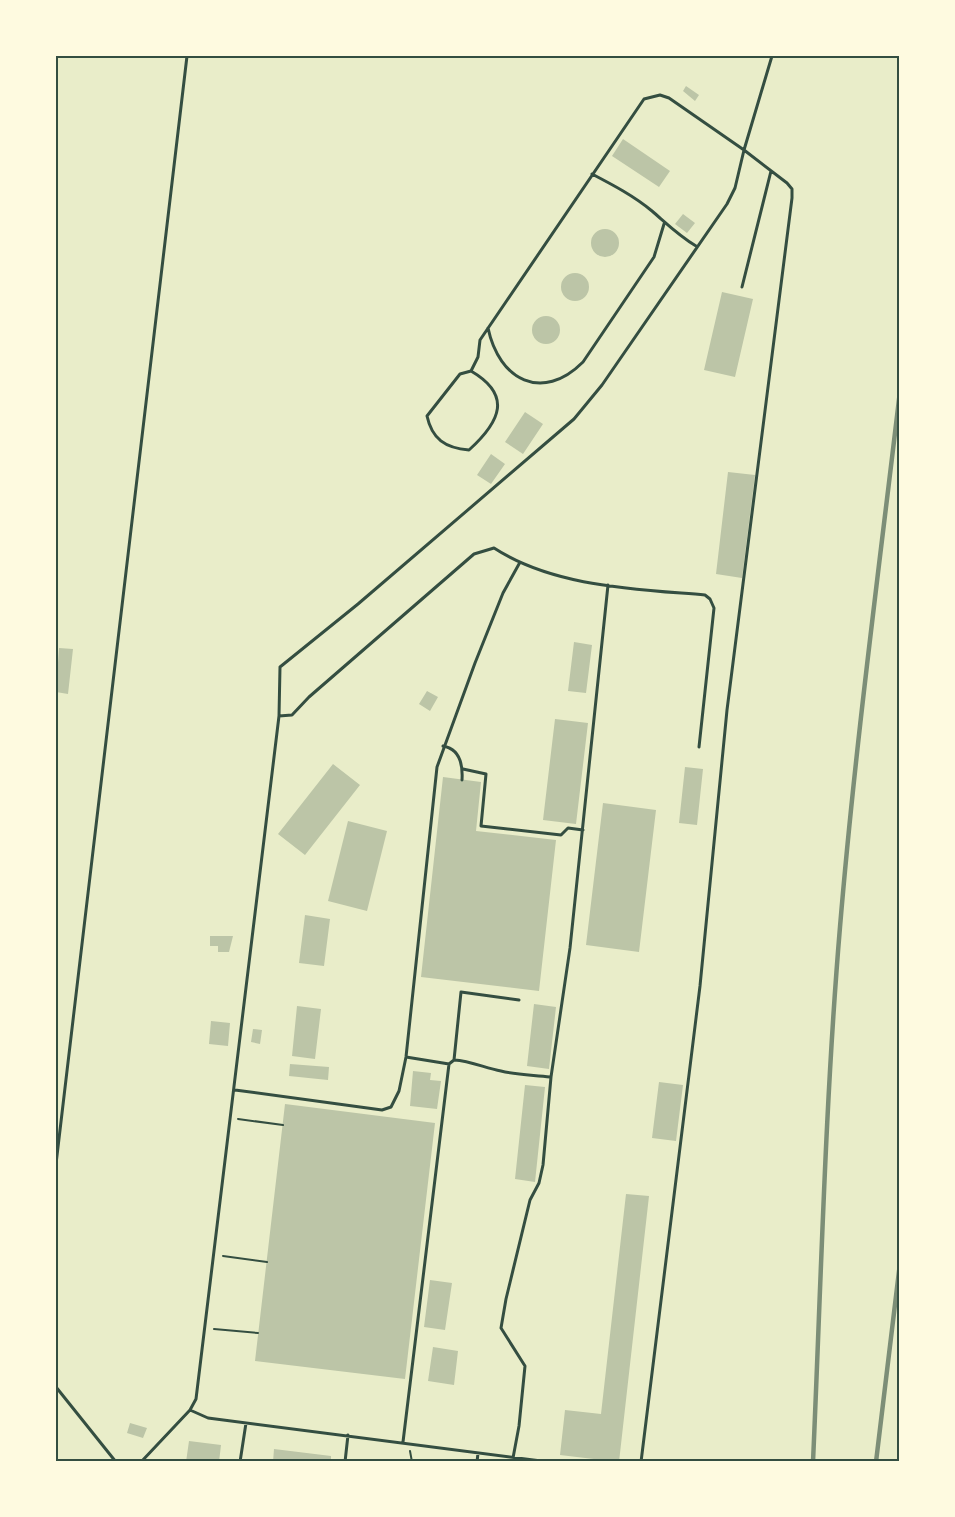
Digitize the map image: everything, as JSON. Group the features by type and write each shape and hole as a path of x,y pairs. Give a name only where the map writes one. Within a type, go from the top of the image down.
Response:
{"lane":[{"path":"56,1164 187,56"},
{"path":"141,1461 190,1410 196,1399 232,1119 279,716 280,667 358,604 574,419 602,385 735,188 772,56"},
{"path":"471,371 493,387 499,398 498,413 479,441 469,450 457,449 438,439 430,430 427,416 460,374 471,371 478,357 480,340 644,99 651,96 669,98 744,150 792,189 727,710 700,986 640,1461"},
{"path":"742,287 771,171"},
{"path":"592,174 620,188 653,212 664,224 696,246"},
{"path":"488,328 492,347 503,364 524,380 545,385 571,375 583,362 654,257 664,224"},
{"path":"279,716 292,715 309,697 474,554 494,548 519,564 551,574 608,585 705,595 710,599 714,608 699,747"},
{"path":"235,1090 382,1110 391,1107 399,1091 406,1057 437,767 443,746 503,593 519,564"},
{"path":"513,1458 519,1426 525,1366 501,1328 530,1200 539,1183 543,1165 551,1077 570,948 608,585"},
{"path":"443,746 451,747 459,756 463,769 462,780"},
{"path":"463,769 486,774 481,826 561,835 568,828 583,830"},
{"path":"454,1060 461,992 519,1000"},
{"path":"406,1057 448,1064 454,1060 486,1065 499,1071 551,1077"},
{"path":"404,1442 448,1064"},
{"path":"56,1387 116,1461"},
{"path":"190,1410 208,1418 549,1461"},
{"path":"240,1461 246,1423"},
{"path":"345,1461 348,1435"},
{"path":"477,1461 478,1453"}],"path":[{"path":"232,1119 283,1125"},
{"path":"214,1255 267,1262"},
{"path":"205,1328 258,1333"}],"building":[{"path":"686,86 699,95 695,101 683,91"},
{"path":"623,139 670,171 659,187 612,156"},
{"path":"683,214 695,223 687,233 675,224"},
{"path":"605,229 615,233 619,243 615,253 605,257 595,253 591,243 595,233"},
{"path":"575,273 585,277 589,287 585,297 575,301 565,297 561,287 565,277"},
{"path":"722,292 753,299 735,377 704,370"},
{"path":"546,316 556,320 560,330 556,340 546,344 536,340 532,330 536,320"},
{"path":"525,412 543,424 523,454 505,442"},
{"path":"491,454 505,464 491,484 477,475"},
{"path":"728,472 755,475 742,578 716,574"},
{"path":"574,642 592,645 586,693 568,691"},
{"path":"59,648 73,649 68,694 56,692"},
{"path":"427,691 438,697 430,711 419,704"},
{"path":"555,719 588,723 576,824 543,820"},
{"path":"333,764 360,785 305,855 278,834"},
{"path":"685,767 703,769 697,825 679,823"},
{"path":"443,777 481,782 476,831 556,840 539,991 421,977"},
{"path":"603,803 656,810 639,952 586,945"},
{"path":"348,821 387,831 367,911 328,901"},
{"path":"305,915 330,919 324,966 299,963"},
{"path":"210,936 233,936 229,952 218,952 218,946 210,946"},
{"path":"534,1004 556,1007 549,1069 527,1066"},
{"path":"297,1006 321,1009 315,1059 292,1056"},
{"path":"211,1021 230,1023 228,1046 209,1044"},
{"path":"253,1029 262,1030 260,1044 251,1042"},
{"path":"290,1064 329,1067 328,1080 289,1076"},
{"path":"413,1071 431,1073 430,1080 441,1081 437,1109 410,1106"},
{"path":"659,1082 683,1085 676,1141 652,1138"},
{"path":"525,1085 545,1087 535,1182 515,1179"},
{"path":"285,1104 435,1123 405,1379 255,1361"},
{"path":"626,1194 649,1196 619,1462 560,1455 565,1410 601,1414"},
{"path":"430,1280 452,1283 445,1330 424,1327"},
{"path":"433,1347 458,1351 454,1385 428,1381"},
{"path":"130,1423 147,1428 143,1438 127,1433"},
{"path":"189,1441 221,1445 219,1462 186,1462"},
{"path":"274,1449 331,1456 331,1462 273,1462"}],"railway":[{"path":"813,1462 827,1128 840,927 860,726 900,391"},
{"path":"876,1462 900,1263"}]}
